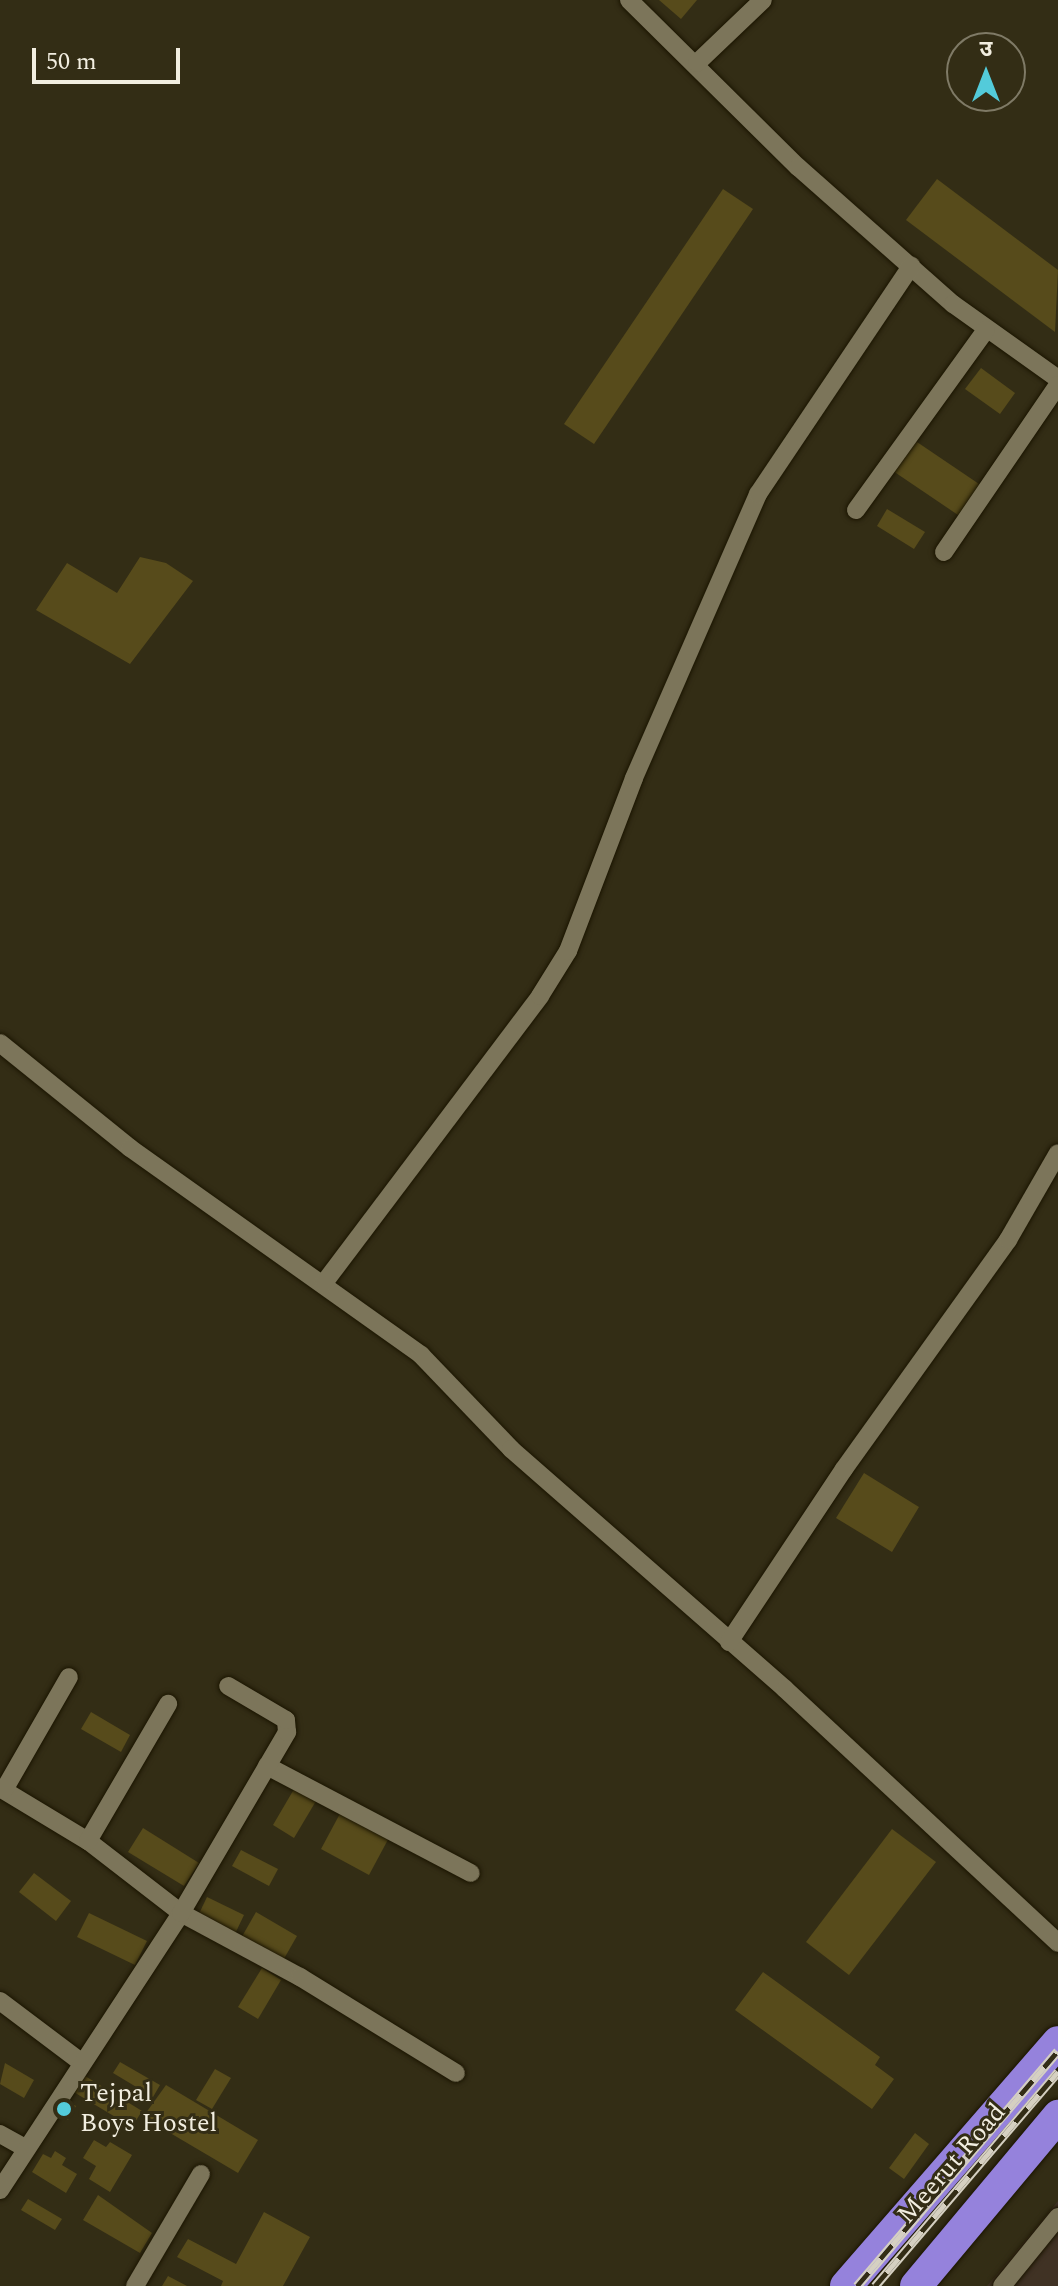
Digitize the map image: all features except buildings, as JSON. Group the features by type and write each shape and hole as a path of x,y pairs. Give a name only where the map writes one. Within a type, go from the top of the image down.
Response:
{"highway":[{"name":"Meerut Road","path":"846,2286 1058,2042"},
{"name":"Meerut Road","path":"916,2286 1058,2116"}],"street":[{"path":"629,0 697,63 798,167 986,330 1058,382 944,552"},
{"path":"697,63 763,0"},
{"path":"324,1283 540,996 568,951 634,778 758,494 911,266"},
{"path":"856,510 986,330"},
{"path":"0,1043 130,1148 324,1283 421,1355 511,1449 729,1642 1058,1943"},
{"path":"729,1642 844,1469 964,1305 1058,1153"},
{"path":"69,1677 2,1789 88,1841 181,1913 300,1977 456,2073"},
{"path":"3,2178 181,1913 267,1766 288,1724 228,1686"},
{"path":"88,1841 168,1704"},
{"path":"267,1766 471,1873"},
{"path":"0,2001 81,2062"},
{"path":"0,2134 25,2148"},
{"path":"135,2286 201,2174"},
{"path":"1002,2286 1058,2217"}],"shaded area":[{"path":"1058,2201 1058,2286 987,2286"}],"railway":[{"path":"857,2286 1058,2051"},
{"path":"875,2286 1058,2072"}],"place":[{"name":"Tejpal Boys Hostel","path":"64,2109"}]}
